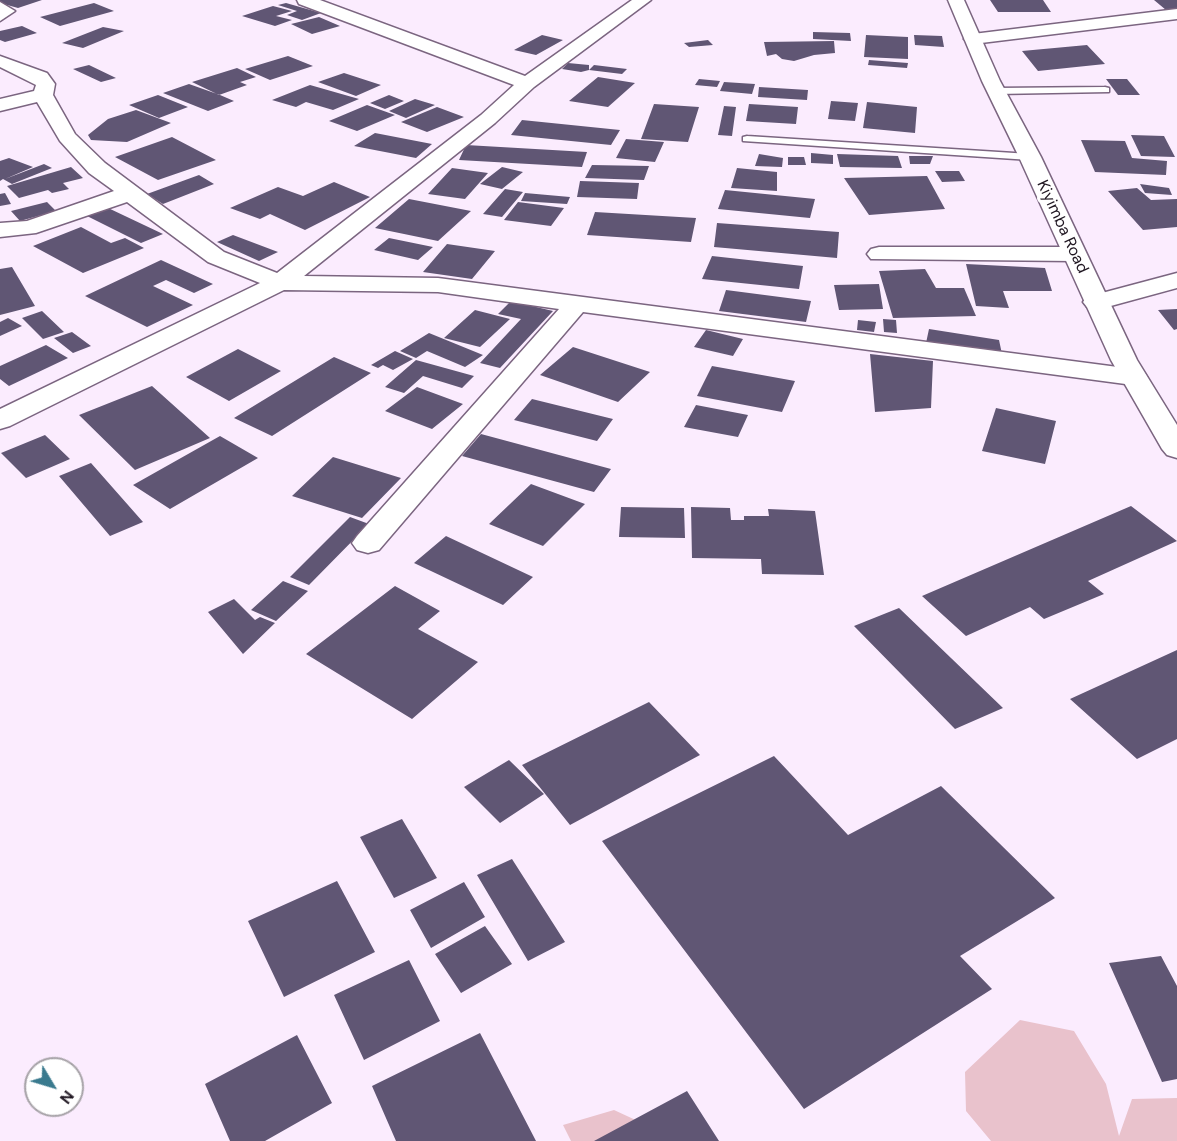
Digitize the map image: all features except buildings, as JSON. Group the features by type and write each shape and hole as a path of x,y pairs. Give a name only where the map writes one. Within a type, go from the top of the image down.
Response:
{"street":[{"path":"305,0 527,83"},
{"path":"0,420 280,283 488,118 527,83 643,0"},
{"name":"Kiyimba Road","path":"956,0 996,91 1030,157 1096,302 1133,376 1177,449"},
{"path":"0,7 7,11 0,16"},
{"path":"973,39 1177,14"},
{"path":"0,61 40,77 46,84 43,95 67,137 97,168 216,256 280,283 438,285 1133,376"},
{"path":"0,105 43,95"},
{"path":"0,230 28,228 130,193"},
{"path":"879,254 1074,254"},
{"path":"1096,302 1177,280"},
{"path":"368,543 577,304"}],"lane":[{"path":"996,91 1106,90"},
{"path":"747,139 1030,157"}],"shaded area":[{"path":"1020,1020 1074,1031 1106,1084 1119,1136 1132,1099 1177,1098 1177,1141 991,1141 966,1111 965,1072"},
{"path":"614,1110 681,1141 571,1141 563,1125"}]}
